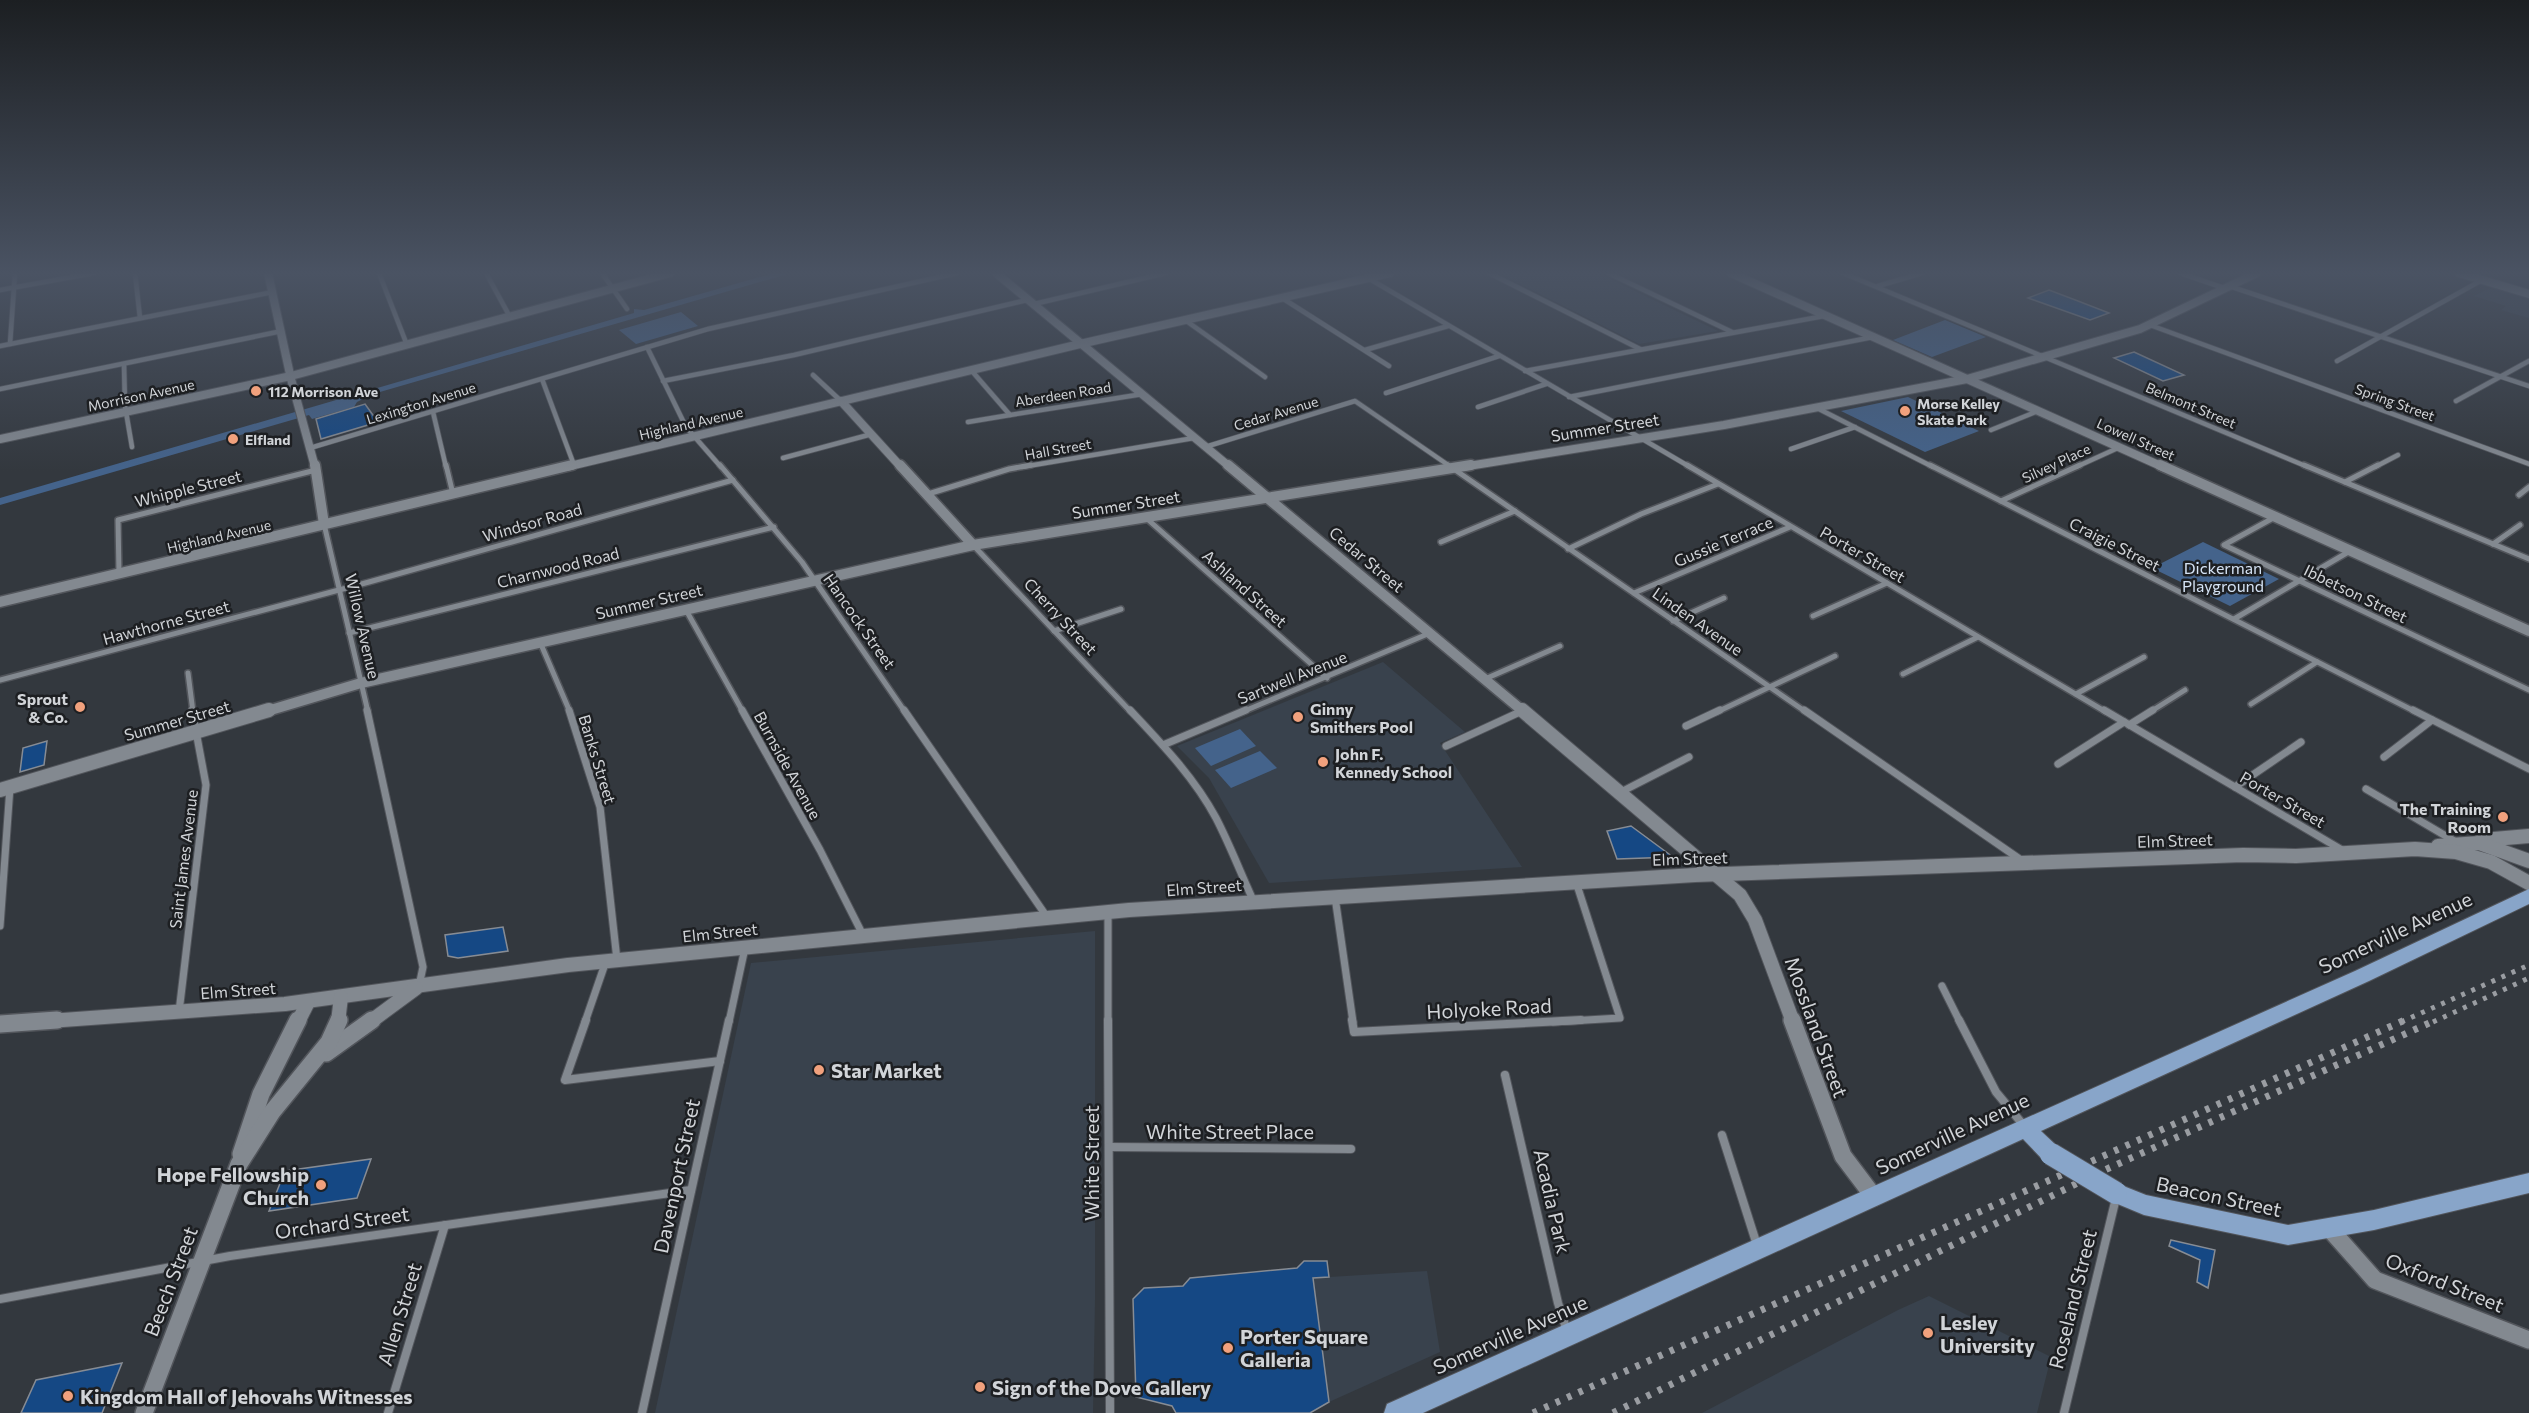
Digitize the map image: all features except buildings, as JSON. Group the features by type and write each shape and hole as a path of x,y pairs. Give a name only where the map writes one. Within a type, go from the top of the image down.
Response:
{"main road":[{"name":"Willow Avenue","path":"283,339 316,470 324,524"},
{"name":"Morrison Avenue","path":"0,439 291,376 429,339"},
{"name":"Cedar Street","path":"1074,339 1431,633 1618,794 1716,874"},
{"name":"Highland Avenue","path":"0,602 1102,339"},
{"name":"Lowell Street","path":"1877,339 2529,631"},
{"name":"Summer Street","path":"5,788 362,683 973,545 1817,408 1968,379 2110,339"},
{"name":"Cherry Street","path":"841,401 973,545"},
{"path":"2457,843 2529,836"},
{"name":"Elm Street","path":"0,1024 308,1002 611,961 1047,917 1335,896 1716,874 2296,856 2415,849 2457,843 2486,845 2529,861"},
{"name":"Elm Street","path":"2415,849 2472,855 2501,866 2529,883"},
{"name":"Mossland Street","path":"1716,874 1740,896 1752,914 1845,1161 1874,1197"},
{"name":"Somerville Avenue","path":"1396,1413 2417,951 2529,897"},
{"path":"307,1070 344,1039 419,986"},
{"name":"Beech Street","path":"239,1164 261,1127 332,1036 341,1013 342,997"},
{"name":"Beech Street","path":"144,1413 239,1164 258,1096 308,1002"},
{"name":"Beacon Street","path":"2025,1128 2051,1154 2116,1194 2144,1205 2277,1234 2294,1235 2529,1184"},
{"name":"Oxford Street","path":"2329,1228 2361,1267 2375,1280 2529,1340"}],"street":[{"path":"10,339 10,344"},
{"path":"0,346 35,339"},
{"path":"0,388 248,339"},
{"path":"405,339 407,345"},
{"name":"Lexington Avenue","path":"310,448 674,339"},
{"path":"663,381 866,339"},
{"path":"1212,339 1265,377"},
{"path":"1347,339 1389,366"},
{"path":"1365,350 1403,339"},
{"name":"Porter Street","path":"1470,339 2347,852"},
{"path":"1621,339 1641,349"},
{"path":"1524,371 1699,339"},
{"path":"1569,397 1863,339"},
{"name":"Belmont Street","path":"2001,339 2529,559"},
{"name":"Spring Street","path":"2188,339 2529,464"},
{"path":"2337,361 2380,339"},
{"path":"2390,339 2529,386"},
{"name":"Hancock Street","path":"647,347 686,428 774,527 815,580 1047,917"},
{"path":"1386,393 1499,356"},
{"path":"2456,401 2529,360"},
{"path":"124,364 126,412 132,447"},
{"name":"Aberdeen Road","path":"971,370 1010,415 1143,394"},
{"name":"Cherry Street","path":"813,375 841,401"},
{"path":"542,379 574,465"},
{"path":"1478,407 1546,384"},
{"name":"Cedar Avenue","path":"1205,447 1355,401"},
{"name":"Linden Avenue","path":"1355,401 2026,863"},
{"name":"Craigie Street","path":"1817,408 2529,769"},
{"path":"1991,430 2039,411"},
{"path":"433,412 453,494"},
{"path":"968,422 1010,415"},
{"path":"1791,449 1855,427"},
{"path":"783,458 872,434"},
{"name":"Hall Street","path":"928,494 1009,469 1194,438"},
{"name":"Silvey Place","path":"2001,501 2120,447"},
{"path":"2345,482 2398,455"},
{"name":"Whipple Street","path":"119,573 118,520 316,470"},
{"name":"Windsor Road","path":"338,589 733,480"},
{"path":"1568,549 1641,514 1718,484"},
{"path":"2519,495 2529,487"},
{"path":"1440,542 1515,510"},
{"name":"Ashland Street","path":"1145,517 1327,678"},
{"name":"Ibbetson Street","path":"2276,517 2224,545 2529,690"},
{"name":"Willow Avenue","path":"324,524 362,683 423,967 419,986"},
{"path":"2493,544 2520,525"},
{"name":"Charnwood Road","path":"349,633 774,527"},
{"name":"Gussie Terrace","path":"1634,594 1790,527"},
{"name":"Cherry Street","path":"973,545 1163,745 1191,780 1215,817 1254,902"},
{"path":"2234,619 2350,550"},
{"path":"1814,616 1887,583"},
{"name":"Hawthorne Street","path":"0,680 338,589"},
{"path":"1673,621 1724,598"},
{"name":"Burnside Avenue","path":"686,609 815,840 863,936"},
{"path":"1054,631 1121,609"},
{"name":"Sartwell Avenue","path":"1163,745 1431,633"},
{"path":"1903,674 1978,637"},
{"name":"Banks Street","path":"540,642 568,706 600,807 611,961"},
{"path":"1485,679 1560,646"},
{"path":"1686,726 1835,656"},
{"path":"2076,694 2144,657"},
{"path":"2251,704 2317,662"},
{"name":"Saint James Avenue","path":"178,1012 206,785 188,673"},
{"path":"2058,764 2186,690"},
{"path":"1446,746 1522,711"},
{"path":"2384,757 2432,720"},
{"path":"2235,787 2301,742"},
{"path":"1618,794 1689,757"},
{"path":"0,927 5,788"},
{"path":"2366,789 2438,829 2457,843"},
{"name":"Holyoke Road","path":"1335,896 1354,1032 1620,1018 1576,882"},
{"name":"White Street","path":"1108,912 1110,1413"},
{"name":"Davenport Street","path":"642,1413 745,948"},
{"path":"611,961 565,1080 720,1061"},
{"path":"1942,986 1996,1092 2025,1128"},
{"name":"Acadia Park","path":"1505,1075 1558,1303 1569,1335"},
{"path":"1722,1135 1759,1250"},
{"name":"White Street Place","path":"1109,1147 1351,1149"},
{"name":"Orchard Street","path":"0,1299 201,1261 691,1190"},
{"name":"Roseland Street","path":"2064,1413 2116,1194"},
{"name":"Allen Street","path":"388,1413 445,1225"}],"shaded area":[{"path":"1629,339 1670,339 1639,344"},
{"name":"John F. Kennedy School","path":"1383,662 1465,732 1440,743 1522,867 1269,883 1209,778 1177,746"},
{"path":"1095,931 1093,1413 655,1413 751,963"},
{"path":"1427,1271 1440,1352 1329,1402 1313,1278"},
{"name":"Lesley University","path":"1929,1296 2051,1357 2037,1413 1702,1413 1898,1310"}],"green space":[{"path":"545,339 563,339 373,394 357,402 354,407 312,419 309,415 0,505 0,498"},
{"path":"630,339 653,339 636,344"},
{"path":"1896,339 1981,339 1932,357 1893,340"},
{"path":"1908,397 1979,431 1925,452 1841,411"},
{"name":"Dickerman Playground","path":"2203,542 2279,579 2230,606 2152,568"},
{"path":"1240,729 1256,746 1211,766 1195,748"},
{"path":"1260,751 1277,768 1231,788 1215,770"}],"railway":[{"path":"2401,1022 2529,965"},
{"path":"2433,1022 2529,978"},
{"path":"1533,1413 2405,1020"},
{"path":"1613,1413 2098,1173 2436,1020"}],"place":[{"name":"112 Morrison Ave","path":"256,391"},
{"name":"Morse Kelley Skate Park","path":"1905,411"},
{"name":"Elfland","path":"233,439"},
{"name":"Sprout & Co.","path":"80,707"},
{"name":"Ginny Smithers Pool","path":"1298,717"},
{"name":"John F. Kennedy School","path":"1323,762"},
{"name":"The Training Room","path":"2503,817"},
{"name":"Star Market","path":"819,1070"},
{"name":"Hope Fellowship Church","path":"321,1185"},
{"name":"Lesley University","path":"1928,1333"},
{"name":"Porter Square Galleria","path":"1228,1348"},
{"name":"Sign of the Dove Gallery","path":"980,1387"},
{"name":"Kingdom Hall of Jehovahs Witnesses","path":"68,1396"}]}
